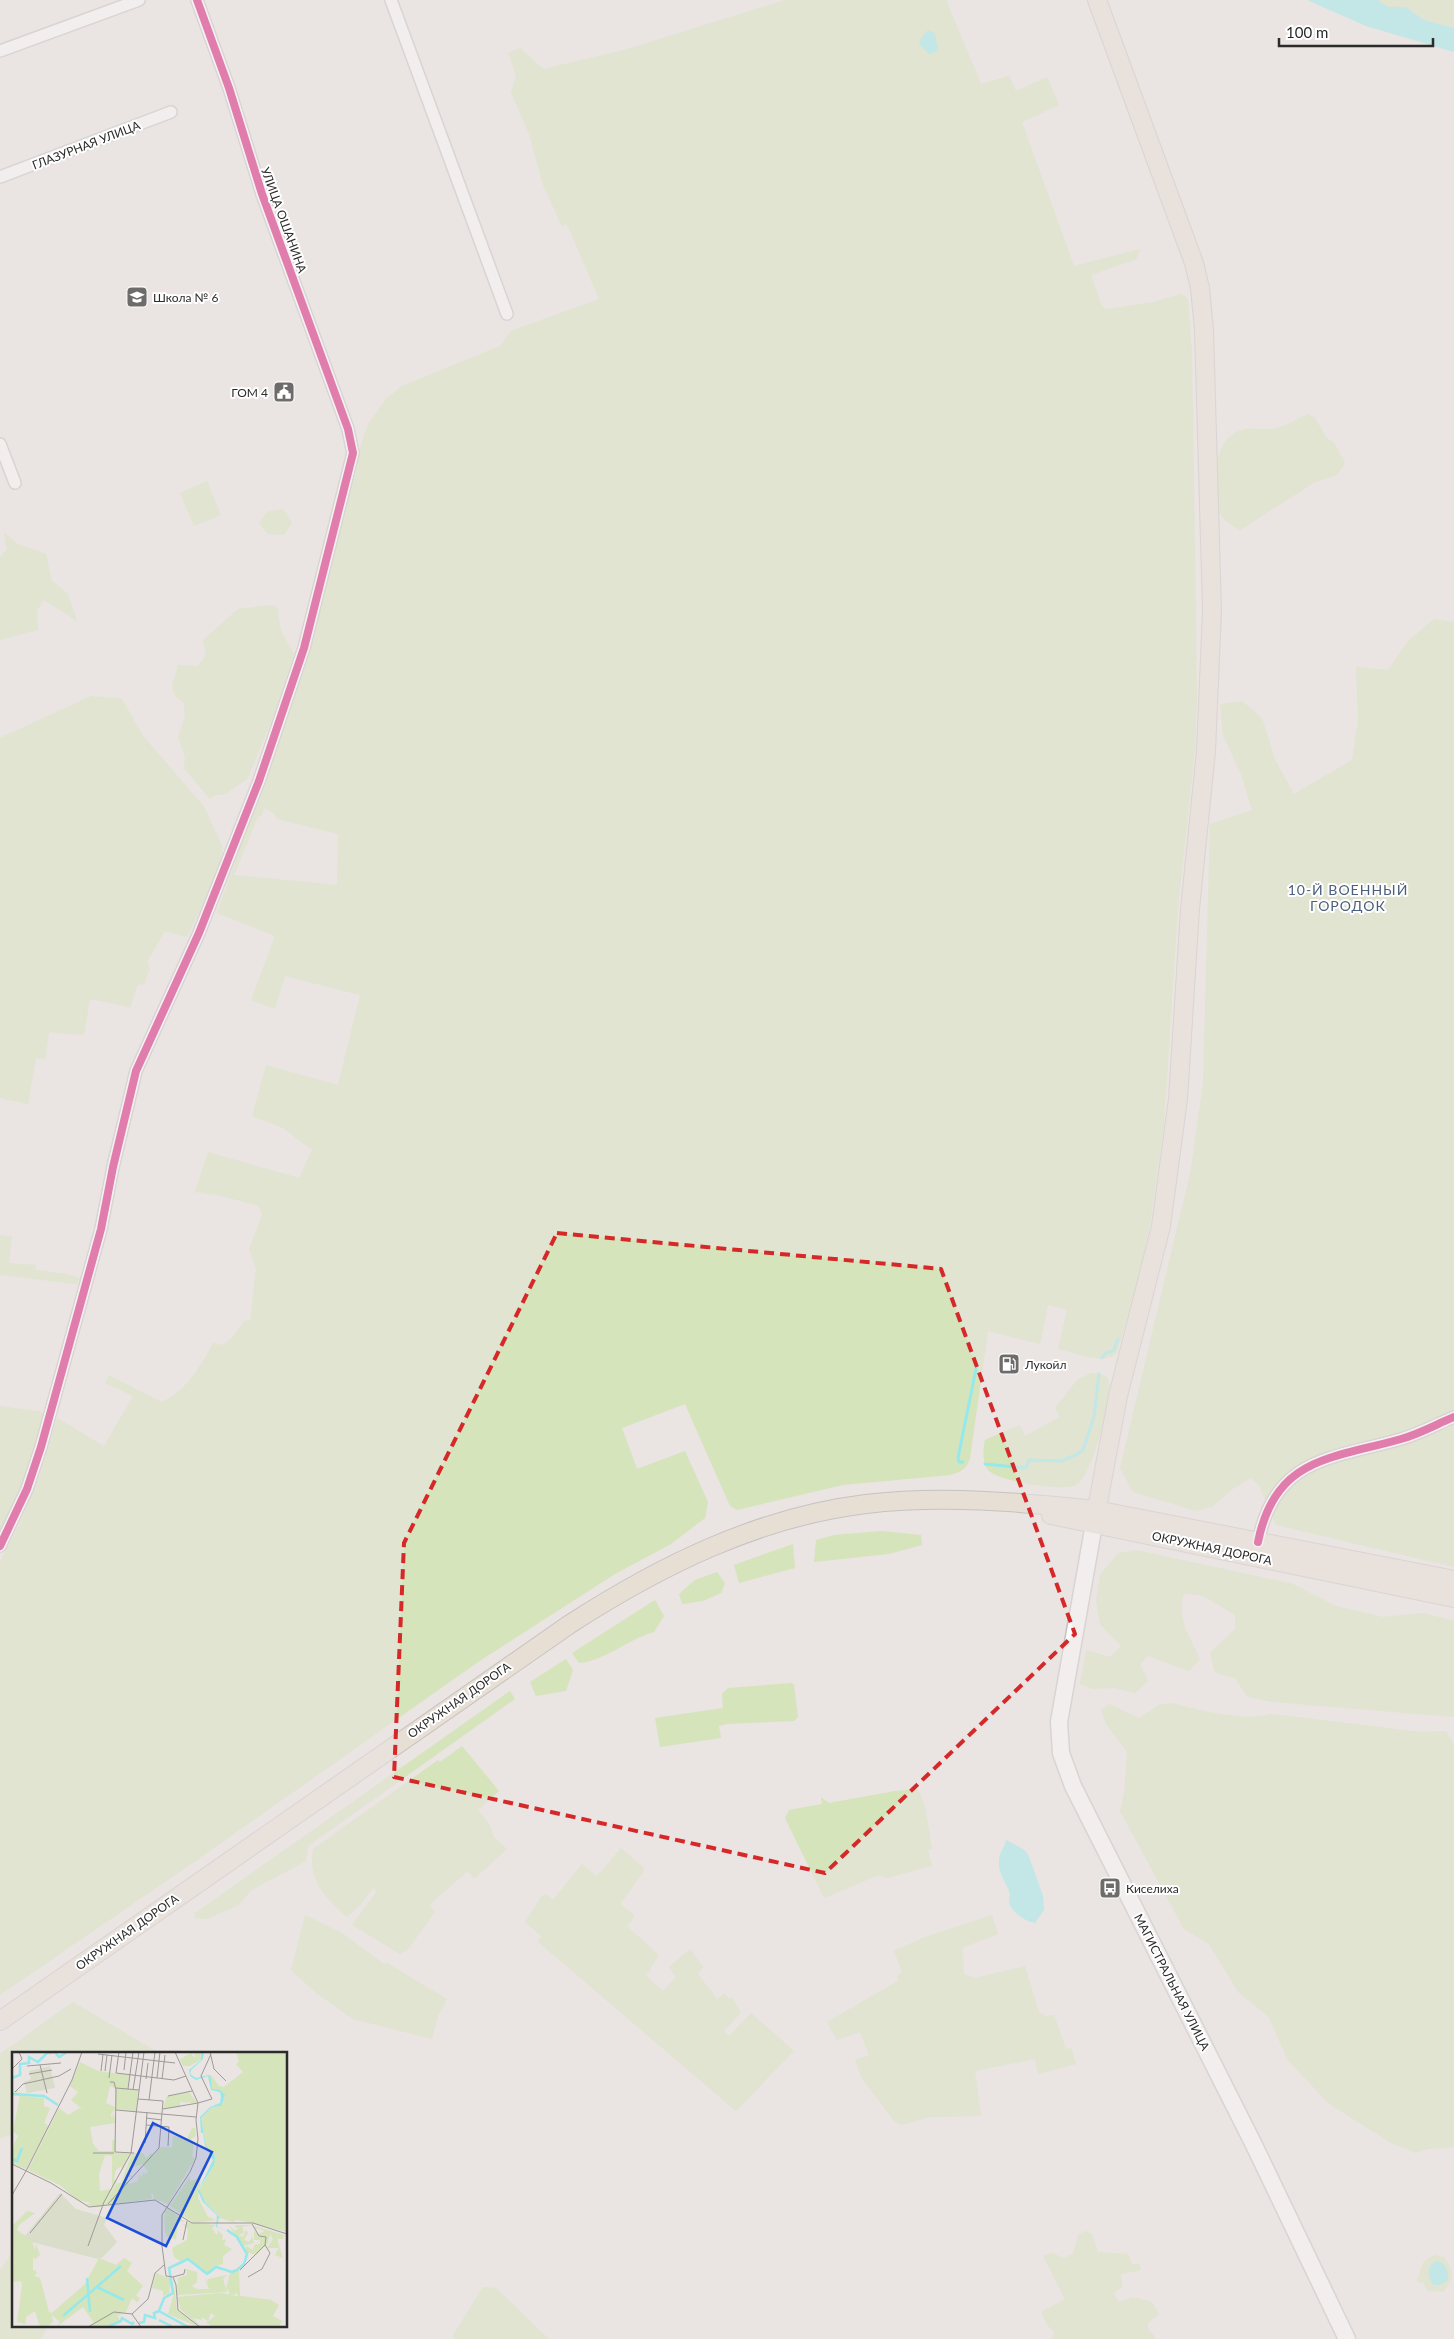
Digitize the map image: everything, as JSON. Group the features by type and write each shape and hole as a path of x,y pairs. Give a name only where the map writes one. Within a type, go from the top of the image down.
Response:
{"main road":[{"path":"1095,1517 1118,1396 1161,1226 1174,1134 1190,909 1206,751 1212,611 1204,330 1200,288 1182,228 1097,0"},
{"name":"ОКРУЖНАЯ ДОРОГА","path":"0,2021 591,1610 654,1574 725,1541 773,1524 816,1512 867,1504 969,1502 1095,1517 1258,1542 1454,1580"},
{"name":"ОКРУЖНАЯ ДОРОГА","path":"1095,1517 1454,1598"},
{"name":"МАГИСТРАЛЬНАЯ УЛИЦА","path":"1095,1517 1060,1710 1059,1742 1063,1763 1253,2143 1347,2339"}],"street":[{"path":"0,51 138,0"},
{"name":"УЛИЦА ОШАНИНА","path":"0,1546 27,1488 41,1447 102,1229 113,1167 136,1071 199,933 259,781 304,648 325,556 350,468 352,447 348,429 254,172 229,88 197,0"},
{"path":"391,0 507,314"},
{"name":"ГЛАЗУРНАЯ УЛИЦА","path":"0,177 171,112"},
{"path":"0,444 15,483"},
{"path":"1258,1542 1262,1519 1283,1484 1308,1465 1404,1438 1454,1417"}],"highlighted area":[{"path":"557,1233 941,1269 1075,1634 825,1873 394,1777 404,1543"}],"green space":[{"path":"785,0 946,0 981,84 1009,76 1016,91 1047,77 1059,105 1022,122 1074,266 1140,249 1137,259 1091,275 1102,307 1108,309 1154,302 1182,294 1188,299 1192,353 1197,693 1195,750 1178,908 1164,1125 1150,1224 1138,1281 1117,1353 1111,1357 1096,1358 1058,1349 1067,1310 1048,1305 1040,1344 988,1331 970,1458 963,1470 950,1475 843,1485 737,1510 730,1506 685,1404 622,1428 637,1469 685,1451 708,1502 705,1518 671,1544 615,1574 481,1660 194,1862 0,1995 0,1561 19,1525 40,1474 57,1418 104,1446 133,1396 105,1383 109,1375 161,1402 178,1392 192,1378 213,1343 222,1345 232,1338 245,1320 250,1321 256,1269 249,1249 262,1215 259,1206 222,1196 195,1192 208,1152 299,1178 312,1150 283,1128 252,1116 266,1065 338,1085 360,995 285,976 275,1009 251,1000 275,936 217,913 314,638 333,550 368,424 387,398 402,386 500,346 511,331 599,299 567,224 562,226 543,185 528,131 511,93 516,75 508,53 520,48 543,69 624,50","holes":["264,808 274,813 277,819 338,834 337,885 234,875 258,817 262,815"]},
{"path":"1378,0 1454,0 1454,28 1424,20 1406,7 1388,7"},
{"path":"1308,414 1315,418 1326,437 1335,444 1345,463 1337,475 1315,482 1240,530 1233,526 1220,514 1215,496 1217,462 1227,439 1242,430 1276,428"},
{"path":"207,481 221,515 194,526 180,493"},
{"path":"283,509 292,523 284,535 268,534 259,523 267,512"},
{"path":"4,533 18,544 46,554 52,581 68,594 77,621 44,600 37,611 38,630 0,640 0,557 7,549"},
{"path":"272,605 277,608 281,631 294,654 275,712 248,778 226,794 216,795 210,799 184,768 185,758 178,736 185,717 184,703 175,695 172,687 178,665 198,666 206,655 203,640 238,609"},
{"path":"1434,619 1454,622 1454,1567 1276,1525 1259,1485 1251,1478 1234,1488 1212,1507 1196,1511 1133,1492 1120,1468 1191,1169 1203,1083 1210,824 1252,810 1241,774 1223,735 1220,704 1242,701 1262,718 1275,760 1294,794 1352,760 1358,721 1356,667 1388,670 1408,641"},
{"path":"91,696 122,699 143,736 203,805 222,845 222,856 218,872 187,937 165,931 147,962 150,968 144,985 138,984 130,1007 90,999 84,1035 49,1032 45,1059 36,1058 28,1104 0,1098 0,738"},
{"path":"0,1235 12,1237 9,1263 36,1265 35,1270 67,1274 81,1279 76,1284 0,1275"},
{"path":"1091,1373 1105,1375 1109,1382 1110,1390 1103,1426 1093,1456 1088,1469 1076,1485 1058,1487 1031,1484 1004,1478 988,1470 983,1451 985,1440 1020,1425 1025,1436 1060,1417 1055,1408 1077,1380"},
{"path":"0,1406 43,1412 45,1416 25,1479 0,1534"},
{"path":"882,1531 921,1535 922,1545 889,1554 814,1562 816,1540 834,1535"},
{"path":"793,1544 795,1568 739,1583 734,1565"},
{"path":"1136,1550 1293,1584 1336,1606 1383,1617 1424,1613 1454,1621 1454,1717 1273,1702 1247,1697 1235,1678 1215,1673 1210,1653 1235,1629 1235,1615 1203,1596 1184,1593 1182,1602 1183,1619 1188,1635 1200,1659 1189,1671 1148,1656 1140,1664 1148,1681 1135,1693 1113,1688 1092,1689 1080,1684 1086,1650 1110,1657 1121,1646 1100,1624 1096,1601 1100,1575 1118,1553"},
{"path":"717,1572 725,1583 721,1593 703,1601 682,1604 679,1594 695,1580"},
{"path":"655,1600 664,1616 654,1632 598,1658 579,1663 572,1653"},
{"path":"566,1659 573,1670 566,1691 536,1696 530,1682"},
{"path":"792,1683 794,1685 798,1717 794,1721 727,1724 719,1726 721,1738 660,1747 655,1718 723,1708 722,1694 728,1688"},
{"path":"510,1691 515,1699 308,1846 306,1861 250,1891 239,1905 207,1919 195,1918 195,1913"},
{"path":"1171,1703 1235,1716 1248,1717 1272,1714 1421,1732 1446,1731 1454,1745 1454,2147 1431,2149 1416,2153 1389,2142 1328,2103 1287,2059 1269,2017 1238,1992 1209,1944 1184,1929 1120,1811 1127,1752 1106,1724 1101,1710 1110,1704 1139,1718 1159,1705"},
{"path":"462,1746 499,1791 478,1810 490,1825 494,1837 507,1849 474,1879 468,1871 429,1905 435,1912 409,1948 400,1954 352,1925 377,1891 373,1888 361,1904 347,1917 325,1895 315,1879 312,1860 313,1849 438,1760 440,1762"},
{"path":"918,1789 925,1806 932,1849 928,1850 932,1866 887,1878 879,1875 824,1898 785,1818 789,1810 822,1804 821,1797 829,1803 895,1791"},
{"path":"621,1848 643,1867 644,1871 620,1904 634,1915 632,1921 627,1926 659,1955 646,1976 663,1991 676,1977 669,1967 690,1949 703,1967 698,1974 717,1999 725,1993 729,1999 732,1998 741,2012 724,2031 729,2036 751,2013 794,2051 736,2111 538,1942 541,1936 525,1922 542,1896 545,1894 553,1900 582,1864 597,1876"},
{"path":"305,1915 342,1933 384,1964 387,1963 447,1999 438,2016 432,2039 353,2019 316,1993 291,1970"},
{"path":"992,1915 998,1934 962,1948 964,1974 975,1978 1025,1966 1039,2012 1046,2016 1054,2015 1066,2049 1071,2048 1076,2064 1038,2074 1035,2059 975,2071 981,2116 930,2117 901,2125 895,2122 861,2077 855,2060 869,2055 860,2032 837,2040 827,2022 898,1981 897,1976 902,1972 894,1951 925,1937"},
{"path":"73,2002 157,2052 12,2052 12,2134 0,2139 0,2054"},
{"path":"1086,2231 1092,2234 1098,2252 1128,2254 1132,2264 1139,2264 1141,2270 1121,2274 1122,2287 1114,2293 1119,2302 1133,2297 1152,2302 1159,2314 1148,2323 1148,2328 1156,2339 1051,2339 1055,2333 1047,2325 1041,2312 1065,2299 1043,2256 1052,2253 1064,2258 1073,2254 1078,2235"},
{"path":"12,2253 12,2326 48,2326 41,2339 0,2339 0,2270"},
{"path":"1435,2255 1444,2257 1451,2270 1451,2279 1443,2292 1428,2291 1423,2282 1419,2283 1417,2280 1424,2261"},
{"path":"483,2287 496,2288 549,2339 454,2339 453,2335"}],"water":[{"path":"1307,0 1378,0 1388,7 1406,7 1424,20 1454,28 1454,52 1366,26"},
{"path":"928,30 935,34 938,51 929,54 919,44"},
{"path":"1006,1840 1023,1849 1028,1854 1043,1896 1044,1910 1035,1923 1019,1916 1010,1906 1010,1894 999,1866 1000,1855"},
{"path":"1437,2261 1445,2266 1448,2275 1447,2281 1440,2285 1434,2285 1431,2282 1429,2272 1431,2265"}],"waterway":[{"path":"1102,1358 1106,1353 1114,1350 1118,1339"},
{"path":"963,1462 959,1462 958,1458 977,1364"},
{"path":"985,1464 1026,1468 1029,1460 1061,1461 1083,1450 1094,1417 1099,1374"}],"cycle path":[{"path":"0,1546 27,1489 41,1447 101,1229 113,1167 136,1071 199,933 259,781 304,648 353,453 348,429 262,194 229,88 197,0"},
{"path":"1258,1542 1266,1514 1278,1493 1292,1477 1310,1466 1329,1458 1408,1437 1454,1417"}],"place":[{"name":"Школа № 6","path":"137,297"},
{"name":"ГОМ 4","path":"284,392"},
{"name":"Лукойл","path":"1009,1364"},
{"name":"Киселиха","path":"1110,1888"}],"district":[{"name":"10-Й ВОЕННЫЙ ГОРОДОК","path":"1348,898"}]}
